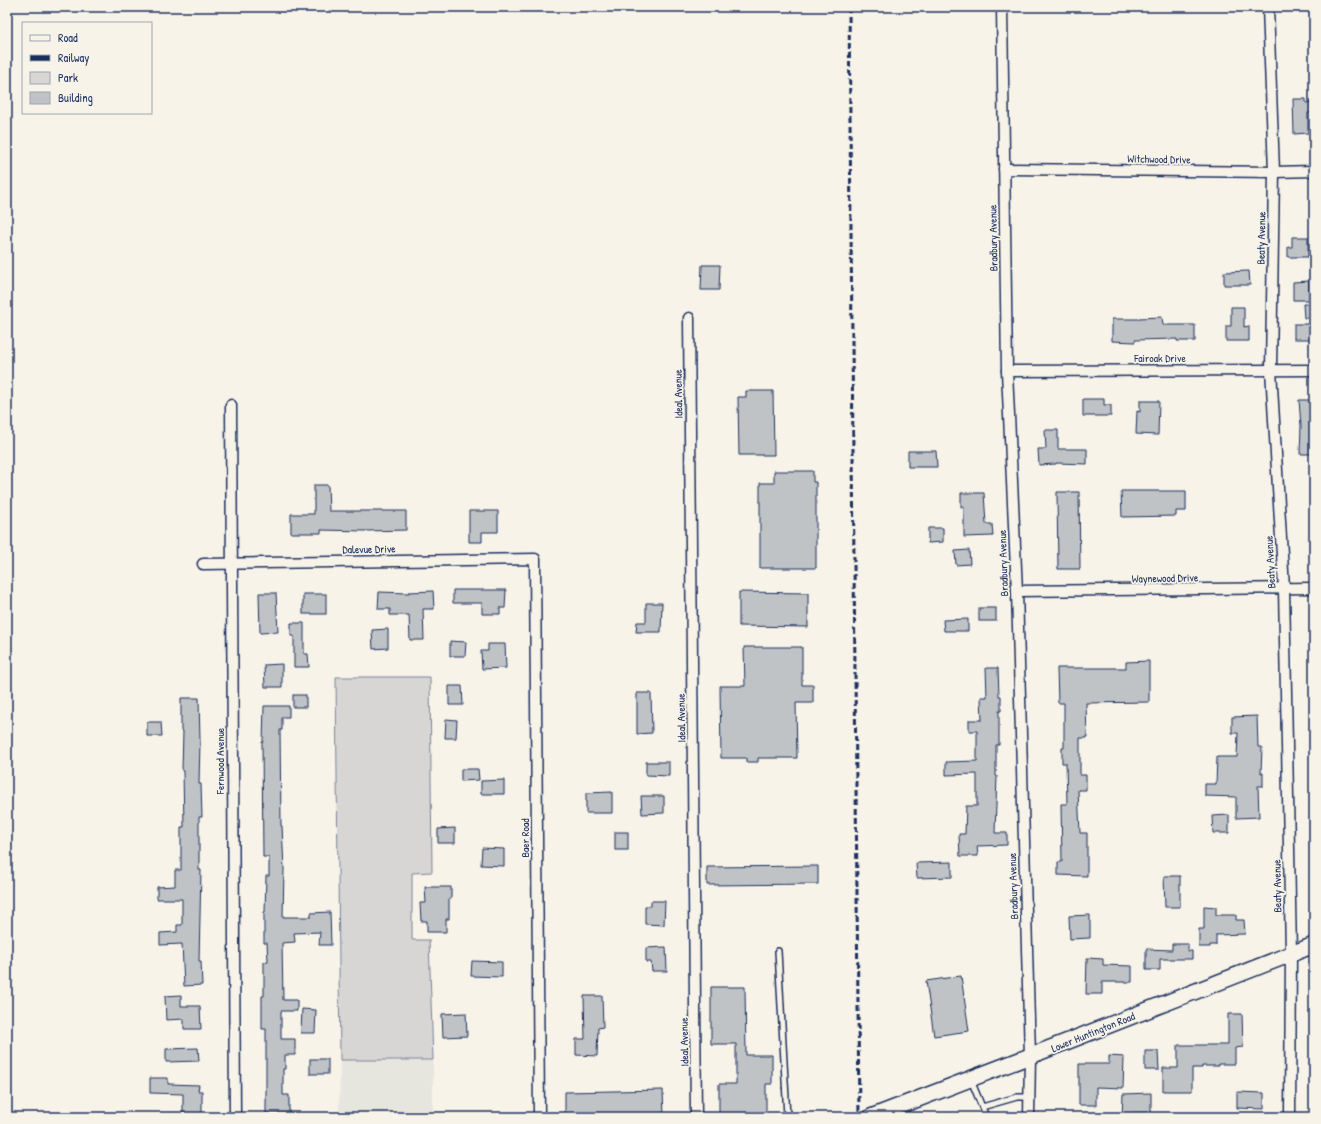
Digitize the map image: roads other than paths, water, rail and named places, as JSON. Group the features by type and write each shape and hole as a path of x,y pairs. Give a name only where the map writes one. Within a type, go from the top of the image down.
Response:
{"main road":[{"name":"Lower Huntington Road","path":"871,1117 1314,945"}],"street":[{"name":"Bradbury Avenue","path":"1002,7 1007,371 1016,591 1030,1056 1029,1117"},
{"name":"Beaty Avenue","path":"1268,7 1274,172 1271,370 1284,588 1291,953 1290,1117"},
{"name":"Witchwood Drive","path":"1004,169 1274,172 1314,171"},
{"name":"Ideal Avenue","path":"689,318 696,1117"},
{"name":"Fairoak Drive","path":"1007,371 1314,370"},
{"name":"Fernwood Avenue","path":"231,406 235,1117"},
{"name":"Dalevue Drive","path":"203,564 535,559"},
{"name":"Baer Road","path":"535,559 539,1117"},
{"name":"Waynewood Drive","path":"1016,591 1314,588"}],"lane":[{"path":"778,951 787,1117"},
{"path":"970,1079 986,1117"},
{"path":"982,1107 1017,1097 1029,1097"}],"railway":[{"path":"849,7 859,1117"}]}
